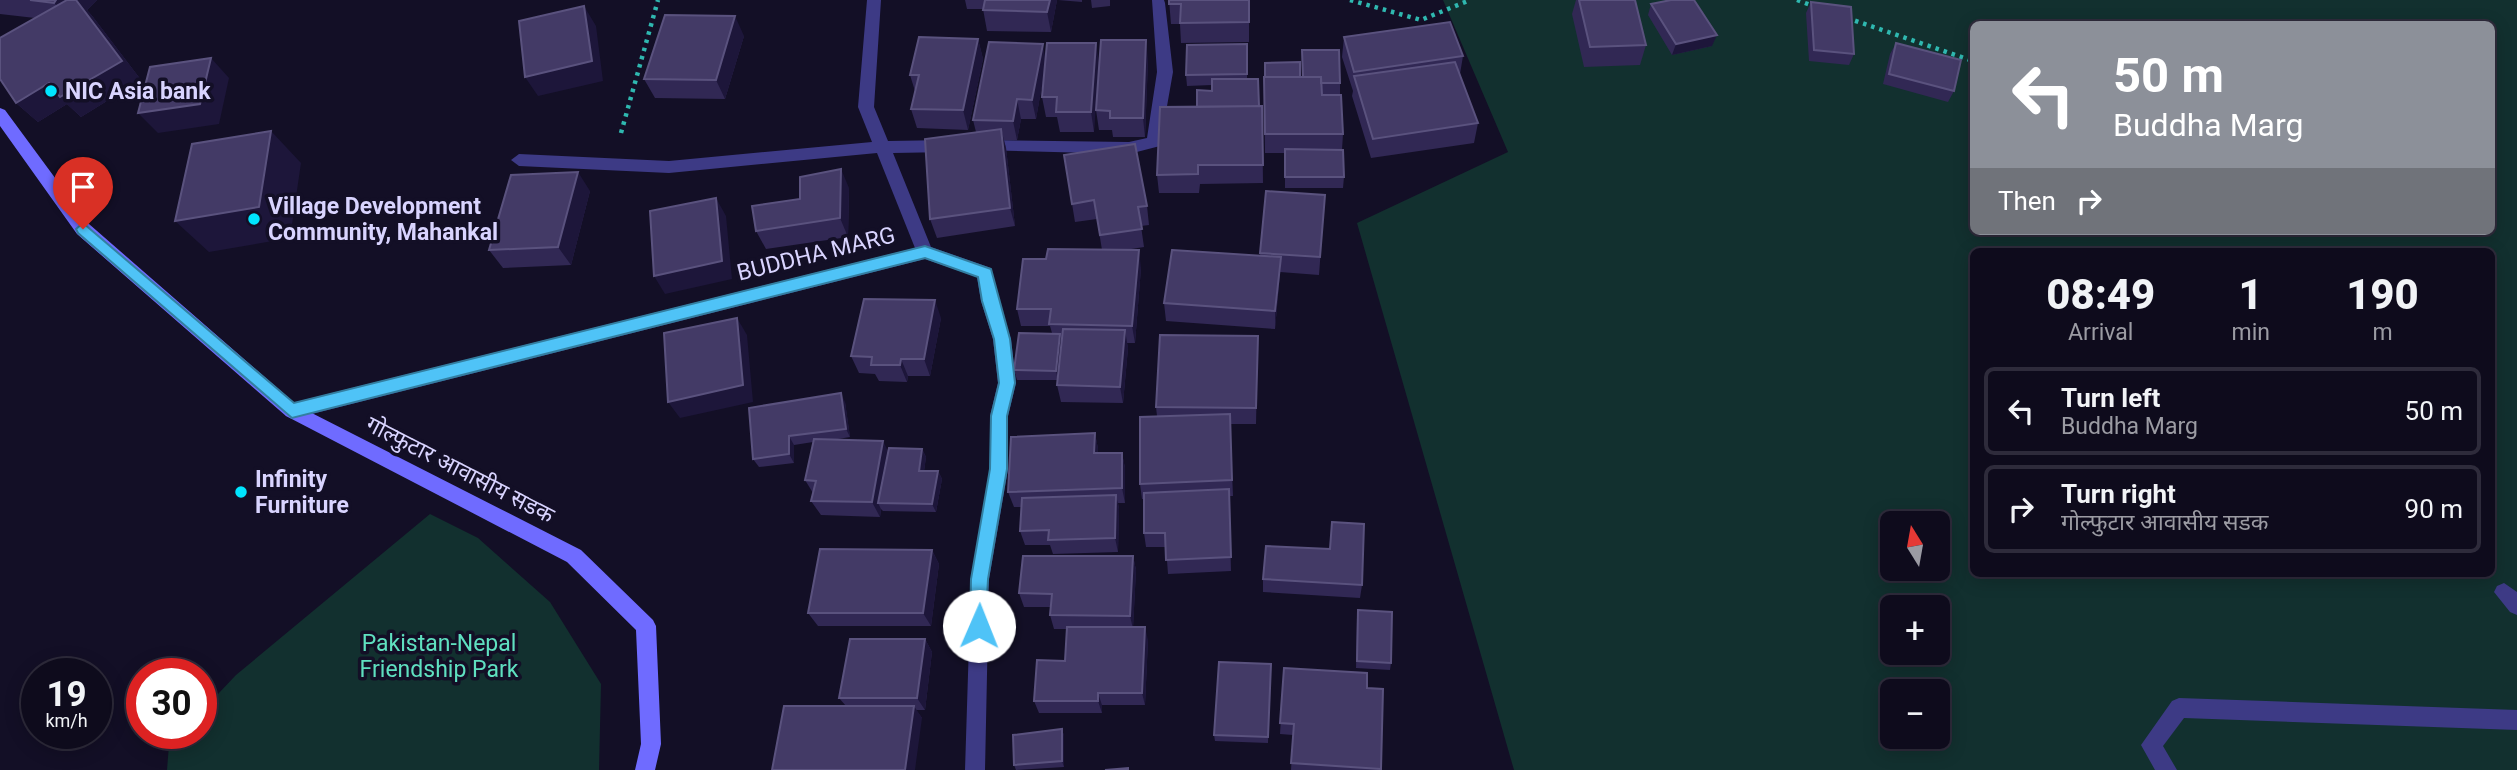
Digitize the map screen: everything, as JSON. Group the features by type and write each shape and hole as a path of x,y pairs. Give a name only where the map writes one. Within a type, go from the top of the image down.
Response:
{"main road":[{"name":"गोल्फुटार आवासीय सडक","path":"0,114 83,229 292,411 574,556 646,626 651,744 645,770"}],"street":[{"path":"874,0 866,107 880,147 925,252"},
{"path":"519,160 669,167 880,147 1129,148 1154,142 1165,72 1158,3"},
{"name":"BUDDHA MARG","path":"292,411 925,252 985,273 989,301 1002,339 1007,383 999,416 999,469 980,579 975,770"},
{"path":"2168,770 2151,745 2179,708 2517,720"}],"path":[{"path":"612,164 658,0"},
{"path":"1350,0 1421,20 1470,0"},
{"path":"1797,0 1821,9"},
{"path":"1845,17 1970,60"}],"green space":[{"path":"1443,0 2517,0 2517,770 1514,770 1357,223 1508,152"},
{"name":"Pakistan-Nepal Friendship Park","path":"430,514 478,538 550,602 601,684 599,770 167,770 169,749 217,749 217,695 236,675"}],"building":[{"path":"30,0 56,0 54,3"},
{"path":"67,0 76,0 122,61 60,97 49,83 16,103 0,79 0,38"},
{"path":"985,0 1050,0 1047,12 983,10"},
{"path":"1169,0 1249,0 1249,22 1180,23 1181,4 1169,4"},
{"path":"1579,0 1635,0 1646,45 1590,47"},
{"path":"1671,0 1694,0 1717,35 1676,44 1651,4"},
{"path":"1811,2 1851,7 1854,54 1814,50"},
{"path":"584,6 592,61 525,77 519,21"},
{"path":"665,15 735,16 716,80 644,79"},
{"path":"1450,22 1463,56 1354,72 1344,37"},
{"path":"919,37 978,39 963,110 911,109 919,75 910,75"},
{"path":"1101,40 1146,40 1143,118 1110,118 1110,111 1096,110"},
{"path":"989,42 1043,44 1032,100 1017,99 1013,121 973,120"},
{"path":"1047,43 1096,43 1091,112 1056,112 1057,97 1042,97"},
{"path":"1896,43 1961,60 1954,91 1889,74"},
{"path":"1247,44 1247,74 1186,75 1187,45"},
{"path":"1302,50 1339,50 1340,83 1321,83 1321,77 1303,77"},
{"path":"211,58 200,104 138,113 150,67"},
{"path":"1300,62 1300,77 1265,77 1265,63"},
{"path":"1455,62 1478,123 1373,139 1354,76"},
{"path":"1264,77 1321,77 1322,95 1341,95 1343,134 1265,134"},
{"path":"1212,79 1258,79 1259,106 1197,107 1197,90 1212,91"},
{"path":"1262,106 1263,165 1198,165 1198,174 1157,175 1160,107"},
{"path":"1001,129 1010,208 930,219 925,139"},
{"path":"271,131 259,207 175,221 192,144"},
{"path":"1135,144 1147,206 1138,207 1142,229 1100,235 1094,200 1072,204 1064,155"},
{"path":"1285,149 1343,150 1344,177 1285,177"},
{"path":"841,169 840,218 756,231 752,206 800,199 800,177"},
{"path":"578,172 558,247 489,250 511,175"},
{"path":"1266,191 1325,195 1320,257 1260,253"},
{"path":"716,198 722,261 654,276 650,211"},
{"path":"1048,249 1139,250 1132,326 1049,324 1051,309 1017,309 1023,259 1046,259"},
{"path":"1172,250 1281,257 1275,311 1164,303"},
{"path":"864,299 935,300 924,359 901,359 900,365 871,365 872,357 851,356"},
{"path":"737,318 743,385 668,402 664,333"},
{"path":"1063,329 1125,330 1120,387 1057,385"},
{"path":"1019,333 1060,334 1056,371 1014,370"},
{"path":"1160,335 1258,336 1256,408 1156,407"},
{"path":"841,393 846,429 789,436 789,454 753,459 749,408"},
{"path":"1230,414 1232,480 1140,484 1140,417"},
{"path":"1095,433 1094,453 1122,453 1122,488 1008,492 1011,437"},
{"path":"814,439 883,441 872,502 811,501 816,481 805,480"},
{"path":"889,448 922,449 919,471 938,471 932,504 878,503"},
{"path":"1229,489 1231,557 1166,560 1165,533 1144,533 1144,493"},
{"path":"1116,495 1115,538 1048,540 1049,530 1020,531 1022,498"},
{"path":"1332,522 1364,524 1362,585 1263,579 1266,546 1330,549"},
{"path":"820,549 932,550 923,613 808,613"},
{"path":"1023,556 1133,556 1130,616 1050,615 1052,594 1019,593"},
{"path":"1358,610 1392,612 1391,663 1357,661"},
{"path":"1067,627 1145,627 1142,693 1098,693 1098,701 1034,701 1037,660 1065,661"},
{"path":"850,639 925,639 917,698 839,698"},
{"path":"1219,662 1271,664 1268,737 1214,735"},
{"path":"1284,668 1367,673 1367,688 1383,689 1381,769 1291,763 1294,724 1280,723"},
{"path":"784,706 914,706 905,770 772,770"},
{"path":"1062,729 1062,761 1014,765 1013,735"}],"place":[{"name":"NIC Asia bank","path":"51,91"},
{"name":"Village Development Community, Mahankal","path":"254,219"},
{"name":"Infinity Furniture","path":"241,492"}],"route":[{"path":"83,229 292,411 925,252 985,273 989,301 1002,339 1007,383 999,416 999,469 980,579 979,626"}]}
